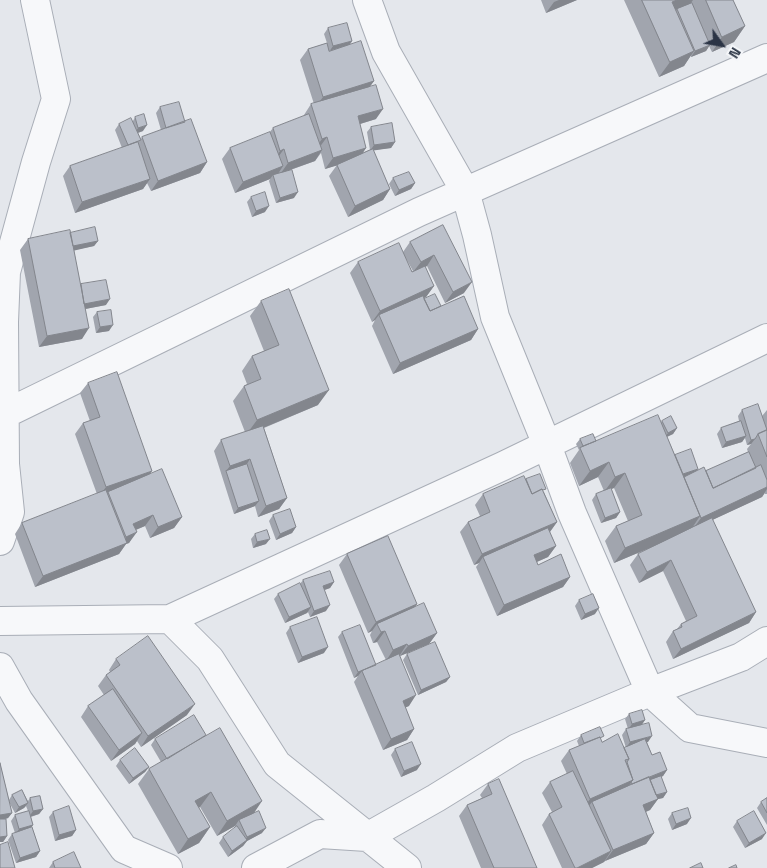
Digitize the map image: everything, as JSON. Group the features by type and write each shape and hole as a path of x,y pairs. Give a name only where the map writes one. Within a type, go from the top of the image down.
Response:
{"street":[{"path":"0,541 10,512 2,416 6,272 36,162 56,99 35,0"},
{"path":"367,0 386,52 465,191 495,317 548,445 572,513 650,692 690,728 767,743"},
{"path":"2,416 419,212 767,58"},
{"path":"0,621 170,619 548,445 767,338"},
{"path":"170,619 210,659 277,764 408,868"},
{"path":"256,868 320,834 367,837 436,798 517,748 650,692 740,657 767,642"},
{"path":"0,667 19,701 124,850 168,868"}],"building":[{"path":"642,0 677,0 672,2 694,51 670,62"},
{"path":"706,0 733,0 745,26 722,37"},
{"path":"692,3 710,45 695,51 677,9"},
{"path":"347,23 352,41 333,46 328,28"},
{"path":"361,41 374,81 323,97 308,49 327,43 329,51"},
{"path":"376,85 383,109 358,116 366,148 333,158 327,137 322,139 311,104"},
{"path":"179,102 185,122 166,128 160,107"},
{"path":"144,114 147,125 138,128 135,117"},
{"path":"309,114 322,150 288,163 284,149 280,151 273,128"},
{"path":"131,118 141,140 128,145 119,124"},
{"path":"191,119 207,162 158,181 142,137"},
{"path":"392,123 395,142 374,145 371,127"},
{"path":"270,132 283,166 243,182 230,148"},
{"path":"138,142 150,179 82,202 70,166"},
{"path":"373,149 390,189 355,206 337,165"},
{"path":"292,170 298,192 280,198 273,175"},
{"path":"409,172 415,183 399,190 393,178"},
{"path":"265,192 269,206 256,211 251,197"},
{"path":"443,225 472,282 453,292 434,255 421,262 410,242"},
{"path":"95,227 98,241 73,246 70,233"},
{"path":"70,230 89,328 47,336 28,239"},
{"path":"399,243 412,272 425,266 434,286 380,311 358,262"},
{"path":"106,280 110,299 84,304 81,284"},
{"path":"289,289 329,390 257,420 244,386 261,379 252,356 279,345 261,301"},
{"path":"435,294 441,306 430,311 424,299"},
{"path":"423,296 430,311 464,296 478,329 400,363 379,315"},
{"path":"111,310 113,325 100,327 97,312"},
{"path":"117,372 152,471 106,487 83,423 100,417 88,383"},
{"path":"758,404 767,430 751,440 742,410"},
{"path":"658,415 700,516 625,548 616,526 642,515 625,473 615,477 609,462 590,471 580,448"},
{"path":"671,416 677,428 668,433 662,421"},
{"path":"741,421 746,436 726,442 721,428"},
{"path":"263,426 287,498 266,506 250,459 230,466 221,440"},
{"path":"767,430 767,457 758,434"},
{"path":"593,434 596,441 583,446 580,439"},
{"path":"691,449 698,469 683,474 675,455"},
{"path":"749,452 756,468 713,488 706,471"},
{"path":"247,464 259,501 238,508 226,471"},
{"path":"761,465 767,480 767,487 701,518 684,477 704,467 713,488"},
{"path":"162,469 182,517 158,527 153,515 133,524 137,532 126,537 108,492"},
{"path":"540,474 546,489 532,494 526,479"},
{"path":"524,476 532,494 542,489 557,522 482,554 468,522 490,512 483,494"},
{"path":"611,488 620,512 605,518 596,494"},
{"path":"106,490 127,543 43,576 22,523"},
{"path":"290,509 296,527 280,534 273,515"},
{"path":"712,518 756,612 681,649 673,631 682,627 681,624 697,616 671,560 647,572 638,554"},
{"path":"548,528 556,546 534,555 538,565 561,554 570,577 504,605 483,557"},
{"path":"267,530 270,539 257,542 255,534"},
{"path":"388,536 417,604 376,622 347,554"},
{"path":"330,571 334,582 323,586 330,605 314,611 303,580"},
{"path":"300,583 311,607 289,617 278,594"},
{"path":"593,594 599,608 585,614 579,600"},
{"path":"424,603 437,633 408,646 407,644 393,650 385,631 381,632 377,624"},
{"path":"317,617 328,647 302,657 290,627"},
{"path":"360,625 376,665 358,672 342,632"},
{"path":"148,636 195,704 148,736 106,675 120,665 116,659"},
{"path":"435,642 450,677 421,690 407,654"},
{"path":"399,654 416,695 403,701 414,729 391,739 362,671"},
{"path":"113,689 142,733 119,750 88,706"},
{"path":"642,710 645,720 632,724 629,714"},
{"path":"194,715 206,735 167,759 155,739"},
{"path":"649,723 652,736 630,742 626,729"},
{"path":"600,727 604,736 584,743 581,735"},
{"path":"220,728 262,801 227,821 211,792 195,801 210,827 188,839 149,769"},
{"path":"618,734 629,759 625,760 633,780 590,799 569,750 600,737 602,742"},
{"path":"645,739 652,755 660,752 667,770 632,784 633,780 627,762 629,759 624,748"},
{"path":"412,742 421,764 404,771 395,749"},
{"path":"135,748 149,767 133,778 120,760"},
{"path":"0,763 12,813 0,815"},
{"path":"573,771 611,851 577,868 575,868 549,814 562,807 550,782"},
{"path":"661,776 667,792 656,795 650,780"},
{"path":"649,777 658,799 643,805 654,833 613,850 592,802"},
{"path":"499,779 537,868 494,868 467,805 492,794 488,784"},
{"path":"22,790 28,803 19,807 12,795"},
{"path":"40,796 43,809 33,811 30,798"},
{"path":"767,798 767,813 761,802"},
{"path":"69,806 76,830 59,835 53,812"},
{"path":"688,808 691,818 676,824 672,813"},
{"path":"29,811 33,825 19,829 15,815"},
{"path":"259,811 266,828 247,837 239,820"},
{"path":"754,811 766,833 749,843 737,821"},
{"path":"0,819 6,819 7,836 0,837"},
{"path":"237,826 247,840 232,851 223,837"},
{"path":"32,827 40,851 20,858 12,834"},
{"path":"8,842 15,868 0,868 0,845"},
{"path":"74,852 81,868 55,868 53,862"},
{"path":"701,863 703,868 690,868"}]}
